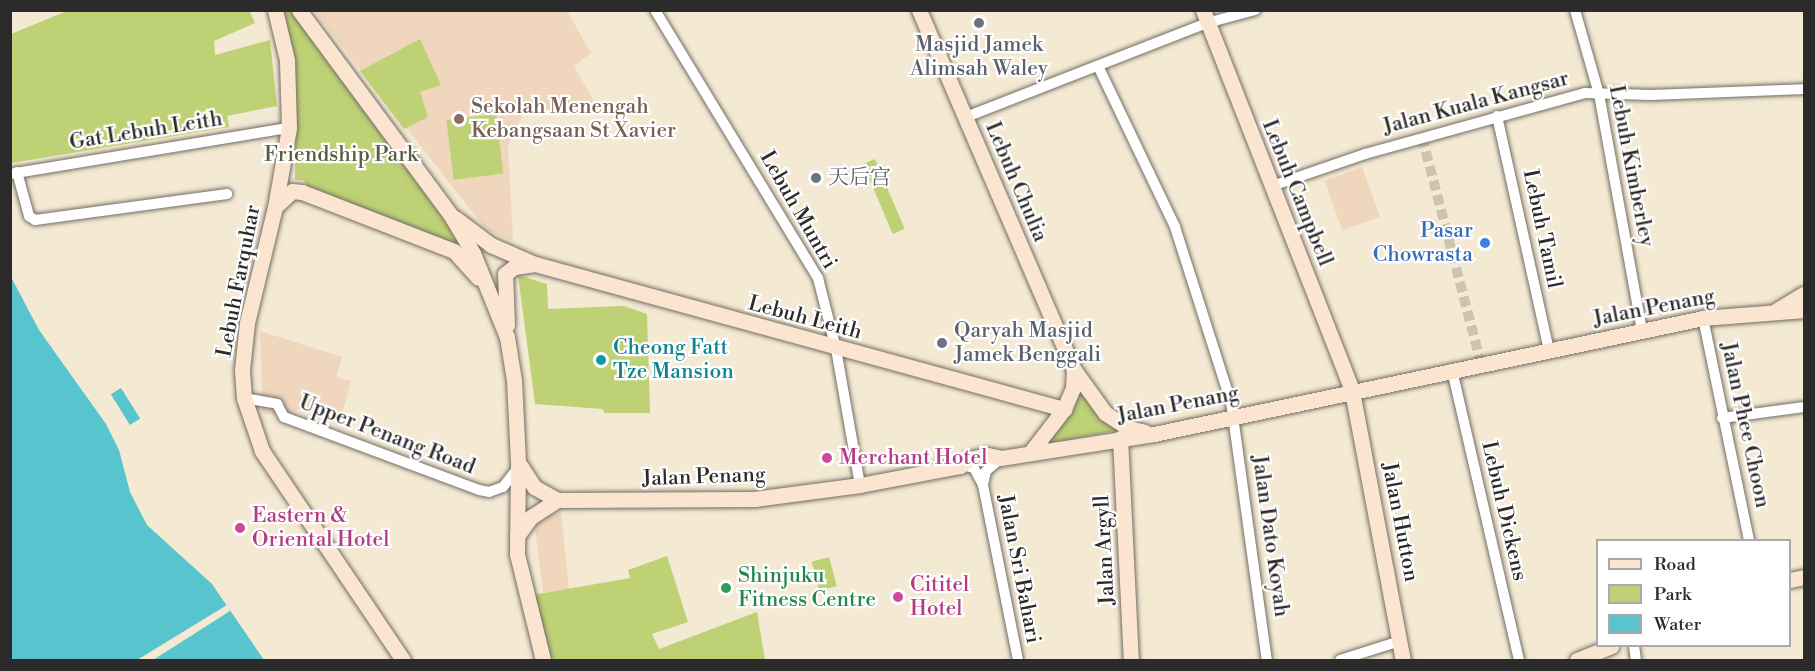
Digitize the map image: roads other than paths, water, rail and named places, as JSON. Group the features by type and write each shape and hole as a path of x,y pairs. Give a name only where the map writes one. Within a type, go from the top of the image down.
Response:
{"main road":[{"name":"Lebuh Farquhar","path":"275,10 287,60 288,128 275,207 248,323 242,370 244,398 262,451 403,660"},
{"path":"299,10 450,214 473,253 507,337"},
{"name":"Lebuh Chulia","path":"919,10 1074,370 1105,412 1128,428 1154,434"},
{"name":"Lebuh Campbell","path":"1205,17 1352,391"},
{"path":"275,207 297,190 381,220 454,250 490,295"},
{"name":"Lebuh Leith","path":"450,214 491,245 535,264 836,349 1064,410"},
{"path":"535,264 514,267 506,274 507,337 514,380 517,536 522,579 543,660"},
{"path":"1777,310 1804,294"},
{"name":"Jalan Penang","path":"557,500 740,500 860,485 962,465 969,459 988,455 1001,458 1154,434 1703,318 1804,309"},
{"path":"1030,453 1064,410 1073,388 1074,370"},
{"name":"Jalan Hutton","path":"1352,391 1404,660"},
{"name":"Jalan Argyll","path":"1120,438 1131,660"},
{"path":"517,465 534,487 557,500 531,517 517,536"},
{"path":"1577,660 1606,647"}],"street":[{"name":"Lebuh Muntri","path":"656,10 818,278 836,349 860,485"},
{"path":"966,117 1098,66 1205,17 1255,10"},
{"name":"Lebuh Kimberley","path":"1575,10 1599,94 1642,331"},
{"name":"Jalan Dato Koyah","path":"1098,66 1175,227 1235,416 1267,660"},
{"name":"Jalan Kuala Kangsar","path":"1272,186 1365,154 1550,100 1599,94 1804,89"},
{"name":"Lebuh Tamil","path":"1497,116 1549,350"},
{"name":"Gat Lebuh Leith","path":"14,173 288,128"},
{"path":"14,173 29,216 35,220 227,194"},
{"name":"Jalan Phee Choon","path":"1703,318 1749,539"},
{"name":"Lebuh Dickens","path":"1452,370 1520,660"},
{"name":"Upper Penang Road","path":"244,398 277,404 284,417 479,490 489,492 503,487 517,465"},
{"path":"1722,418 1804,408"},
{"name":"Jalan Sri Bahari","path":"983,485 987,471 1001,458"},
{"name":"Jalan Sri Bahari","path":"962,465 974,468 983,485 1018,660"},
{"path":"1340,660 1401,641"}],"water":[{"path":"10,275 39,330 106,424 119,450 130,492 147,525 212,584 264,660 11,660"},
{"path":"121,388 140,419 130,425 111,394"}],"tunnel":[{"path":"1422,137 1481,364"}],"place":[{"name":"Masjid Jamek Alimsah Waley","path":"979,23"},
{"name":"Sekolah Menengah Kebangsaan St Xavier","path":"459,119"},
{"name":"天后宫","path":"816,178"},
{"name":"Pasar Chowrasta","path":"1485,243"},
{"name":"Qaryah Masjid Jamek Benggali","path":"942,343"},
{"name":"Cheong Fatt Tze Mansion","path":"601,360"},
{"name":"Merchant Hotel","path":"827,458"},
{"name":"Eastern & Oriental Hotel","path":"240,528"},
{"name":"Shinjuku Fitness Centre","path":"726,588"},
{"name":"Cititel Hotel","path":"898,597"}],"park label":[{"name":"Friendship Park","path":"341,155"}]}
